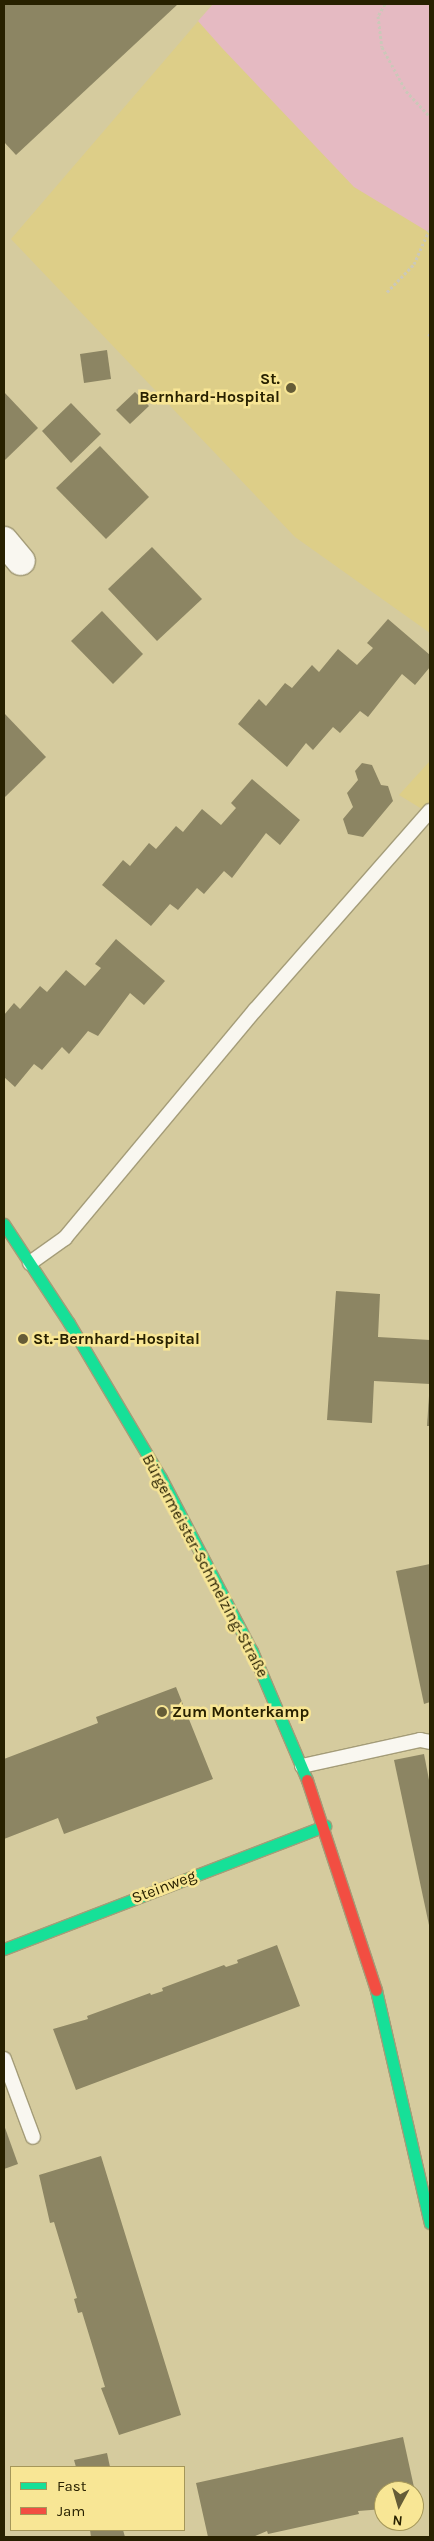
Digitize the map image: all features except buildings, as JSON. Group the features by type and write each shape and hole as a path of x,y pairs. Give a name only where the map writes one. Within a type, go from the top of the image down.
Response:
{"street":[{"path":"4,540 21,561"},
{"name":"Bürgermeister-Schmelzing-Straße","path":"4,1224 30,1263 161,1478 252,1651 302,1766 324,1826 374,1980 430,2223"},
{"name":"Steinweg","path":"4,1949 324,1826"}],"lane":[{"path":"30,1263 72,1231 268,994 428,817"},
{"path":"302,1766 420,1740 430,1742"},
{"path":"4,2059 33,2136"}],"path":[{"path":"385,4 378,16 382,47 406,91 430,117"},
{"path":"387,292 414,264 430,228"}],"shaded area":[{"name":"St. Bernhard-Hospital","path":"213,4 430,4 430,633 295,537 11,239"},
{"path":"213,4 430,4 430,233 354,187 222,48 198,21"},
{"path":"430,761 430,814 399,795"}],"traffic: fast":[{"path":"4,1224 69,1323 161,1478 252,1651 307,1780"},
{"path":"4,1949 325,1826"},
{"path":"376,1990 430,2223"}],"traffic: jam":[{"path":"307,1780 376,1990"}],"place":[{"name":"St. Bernhard-Hospital","path":"291,388"},
{"name":"St.-Bernhard-Hospital","path":"23,1339"},
{"name":"Zum Monterkamp","path":"162,1712"}]}
